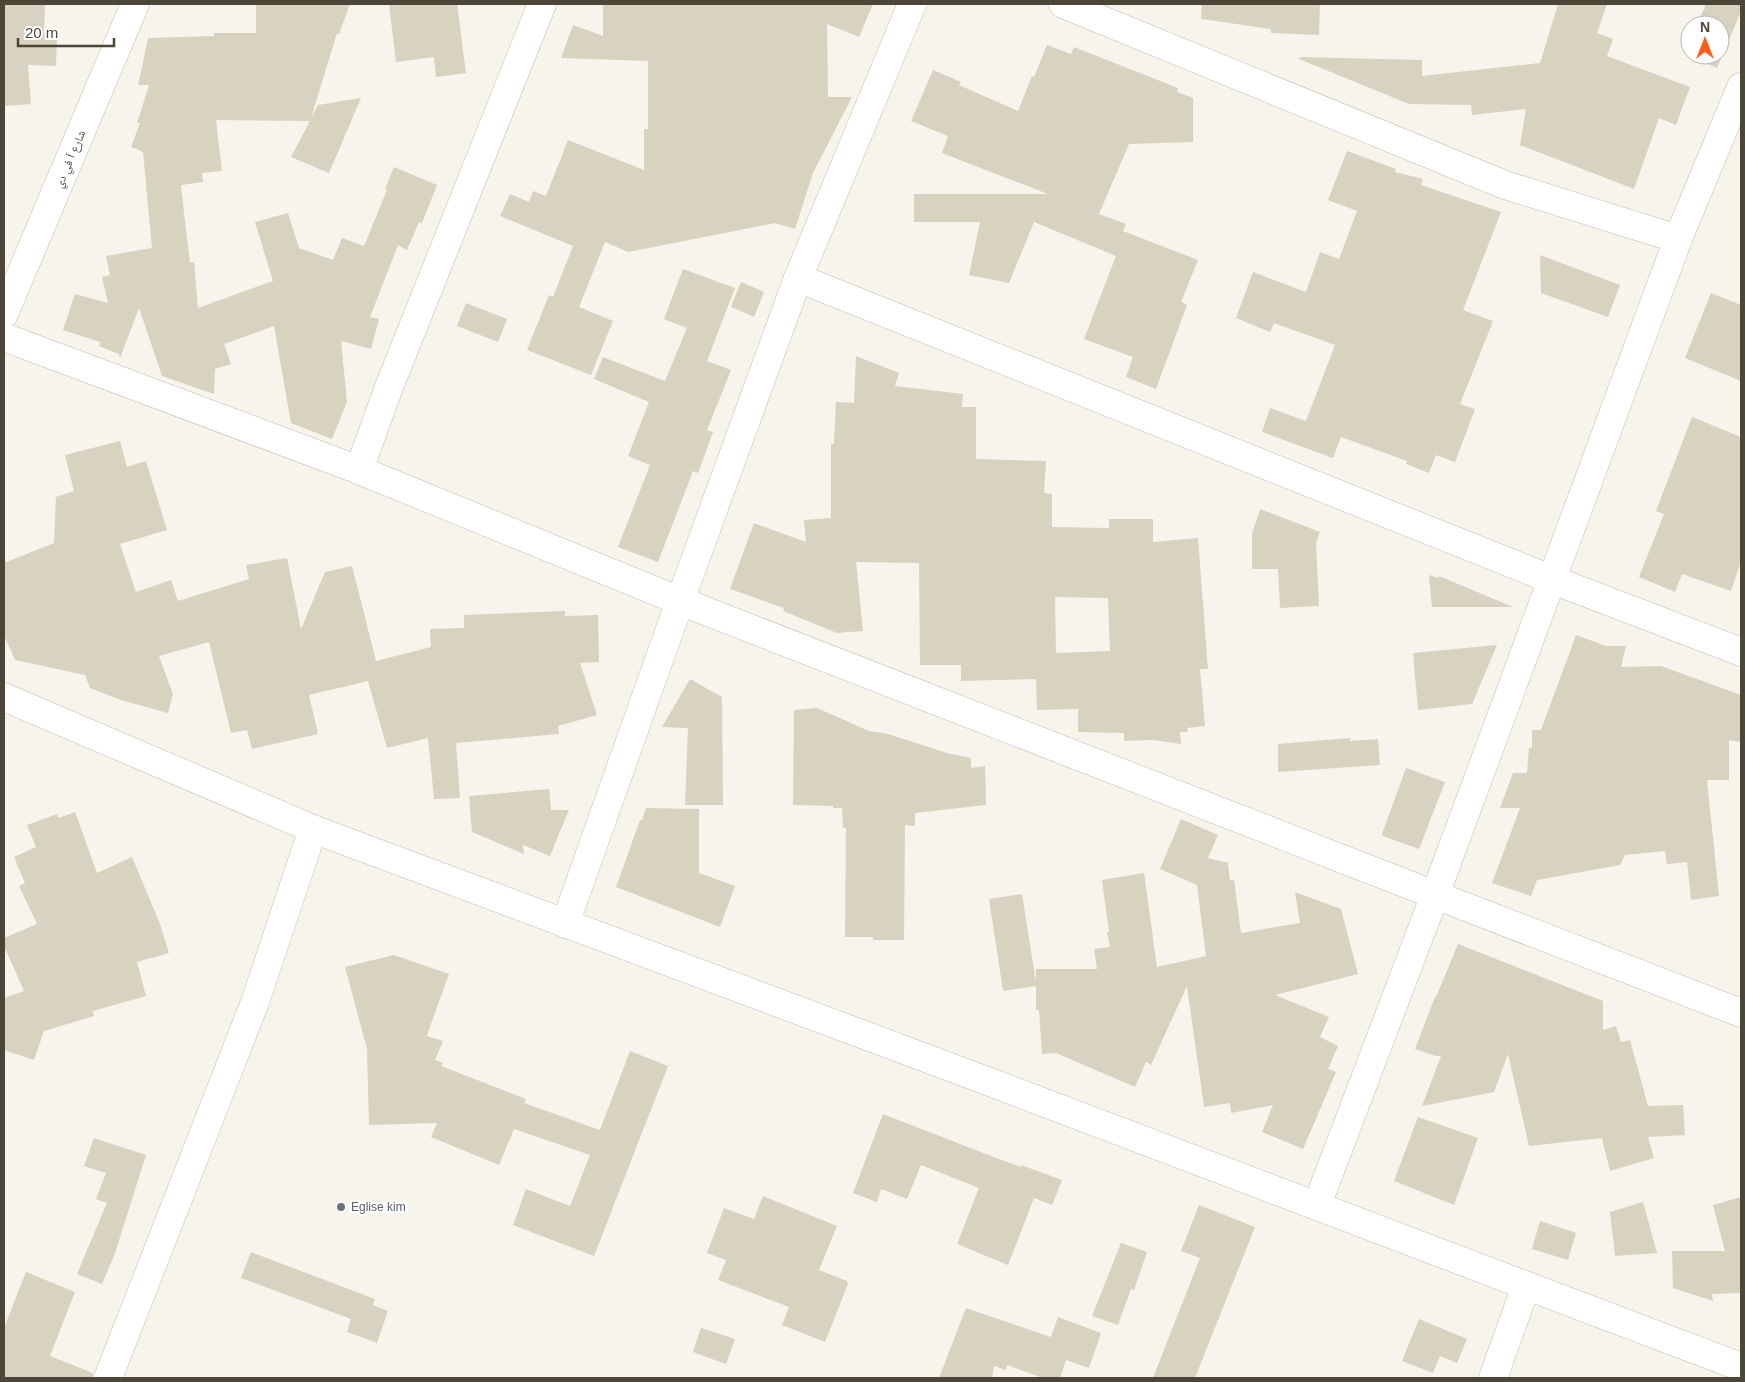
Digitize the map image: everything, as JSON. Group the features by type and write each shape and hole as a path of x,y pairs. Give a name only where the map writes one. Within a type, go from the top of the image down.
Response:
{"street":[{"name":"شارع آ في دي","path":"4,314 135,4"},
{"path":"359,470 388,387 542,4"},
{"path":"565,924 798,278 912,4"},
{"path":"1063,4 1505,185 1678,239"},
{"path":"1317,1205 1553,580 1678,239 1741,87"},
{"path":"798,278 1553,580 1741,652"},
{"path":"4,337 359,470 680,601 1741,1012"},
{"path":"4,697 313,829 1741,1366"},
{"path":"108,1378 255,1002 313,829"},
{"path":"1493,1378 1526,1286"}],"building":[{"path":"4,4 45,4 44,32 57,32 56,66 28,65 31,104 4,106"},
{"path":"256,4 350,4 339,34 337,33 311,118 318,105 361,98 329,173 291,157 310,121 216,120 222,171 202,173 203,182 181,185 190,263 194,262 198,308 273,281 255,222 288,213 299,248 333,260 342,238 364,246 387,190 385,189 394,167 437,185 422,223 419,222 407,250 398,245 370,317 379,319 371,349 341,341 347,402 332,439 291,423 274,326 224,344 231,364 215,369 214,394 162,376 139,308 120,358 119,354 99,346 100,342 63,330 75,294 108,303 102,277 110,275 106,256 152,248 143,152 131,147 140,123 137,123 149,85 138,85 148,38 214,36 214,33 256,33"},
{"path":"389,4 457,4 466,73 436,77 434,57 396,62"},
{"path":"603,4 873,4 859,37 827,24 828,97 852,97 813,173 795,229 775,223 628,252 605,242 579,307 613,321 591,375 527,350 549,295 553,297 573,246 500,216 510,194 529,202 533,191 546,196 568,140 644,170 644,129 648,129 648,61 561,58 573,25 603,36"},
{"path":"1202,4 1320,4 1319,35 1271,33 1271,29 1201,19"},
{"path":"1558,4 1607,4 1597,33 1613,39 1607,56 1690,87 1676,125 1659,118 1634,189 1520,145 1526,109 1472,115 1471,105 1409,104 1299,59 1300,57 1422,60 1422,76 1540,63"},
{"path":"1706,4 1741,4 1741,11 1730,37 1730,15 1701,15"},
{"path":"1047,45 1071,54 1074,47 1178,88 1177,92 1193,98 1193,142 1129,144 1099,214 1126,224 1123,231 1198,260 1181,302 1187,305 1156,389 1126,377 1133,357 1084,339 1116,256 1034,222 1009,283 969,275 980,222 914,222 914,194 1048,194 942,153 948,136 911,121 933,70 961,82 959,85 1018,111"},
{"path":"1347,151 1396,169 1395,172 1423,179 1421,185 1501,212 1463,310 1493,321 1460,404 1475,409 1455,462 1436,455 1429,473 1406,464 1407,461 1341,437 1333,458 1262,432 1270,408 1306,421 1335,345 1274,323 1270,332 1236,318 1253,272 1306,292 1320,252 1339,259 1357,211 1328,200"},
{"path":"1540,255 1620,285 1608,317 1541,293"},
{"path":"683,269 735,288 707,361 731,370 707,430 713,432 698,473 693,471 658,562 618,547 650,465 628,456 649,402 594,379 603,357 665,381 687,328 664,319"},
{"path":"741,282 764,292 754,317 731,307"},
{"path":"1711,293 1741,305 1741,381 1685,358"},
{"path":"466,303 507,319 498,342 457,326"},
{"path":"856,356 899,373 895,386 963,394 962,407 976,407 976,459 1046,461 1044,493 1052,494 1052,527 1109,528 1109,519 1153,519 1153,542 1198,538 1208,669 1200,669 1205,726 1187,728 1188,732 1180,732 1181,744 1152,740 1124,741 1124,733 1078,732 1078,709 1037,710 1036,679 961,681 961,665 920,665 919,563 856,562 863,631 837,633 783,611 784,608 730,589 754,523 806,542 804,520 831,518 831,444 834,444 836,402 854,403","holes":["1055,597 1108,598 1110,651 1056,653"]},
{"path":"1692,417 1741,437 1741,561 1731,591 1682,574 1675,592 1639,577 1664,514 1656,511"},
{"path":"120,441 127,467 146,461 167,530 120,544 136,592 171,580 178,601 249,579 246,565 287,558 301,629 325,572 352,566 376,661 431,647 430,629 464,628 464,615 565,611 565,616 598,615 599,662 580,663 597,715 558,726 559,734 456,743 460,798 434,799 428,738 387,748 368,681 309,695 318,734 252,749 247,730 231,733 209,642 159,656 173,694 168,713 121,700 90,688 85,675 15,660 4,635 4,563 54,543 56,497 74,491 65,455"},
{"path":"1260,509 1320,532 1316,543 1319,606 1280,608 1278,569 1252,569 1252,534"},
{"path":"1429,575 1438,578 1439,576 1513,607 1432,607"},
{"path":"1576,635 1606,646 1626,646 1621,667 1661,666 1741,695 1741,742 1729,740 1729,780 1707,780 1719,896 1691,900 1687,862 1667,864 1665,851 1625,855 1620,865 1537,880 1531,896 1492,883 1520,808 1500,808 1513,773 1527,773 1529,748 1532,748 1532,730 1541,730"},
{"path":"1497,645 1472,704 1418,710 1413,653"},
{"path":"690,679 722,697 723,805 685,805 688,728 662,727"},
{"path":"817,708 869,731 888,734 947,753 971,758 971,768 985,766 986,805 915,813 915,826 905,825 904,940 873,940 873,937 845,937 846,828 843,828 842,808 793,805 794,710"},
{"path":"1350,738 1350,741 1378,739 1380,765 1278,772 1278,744"},
{"path":"1406,768 1445,782 1419,849 1382,834"},
{"path":"549,789 551,810 569,810 550,856 523,845 524,854 472,832 469,796"},
{"path":"646,808 699,809 699,873 735,886 720,927 616,887"},
{"path":"75,812 97,873 132,857 160,924 169,953 137,962 146,996 93,1011 94,1016 44,1031 34,1060 4,1050 4,998 24,991 4,946 4,938 37,924 19,886 25,883 14,857 36,847 27,825 57,814 59,818"},
{"path":"1181,819 1218,835 1208,858 1228,863 1230,880 1234,880 1241,933 1300,923 1295,892 1341,909 1358,974 1275,995 1329,1017 1320,1037 1338,1046 1328,1069 1336,1072 1303,1149 1262,1132 1273,1105 1231,1113 1230,1103 1204,1107 1187,986 1151,1065 1146,1062 1135,1087 1056,1053 1042,1054 1039,1010 1036,1010 1036,986 1003,991 989,899 1022,894 1036,982 1036,969 1097,969 1094,949 1110,947 1102,880 1144,873 1157,967 1206,956 1197,885 1160,869"},
{"path":"1458,944 1603,1001 1603,1030 1616,1026 1621,1042 1630,1040 1648,1106 1683,1105 1685,1135 1648,1137 1654,1158 1610,1171 1602,1138 1529,1146 1508,1054 1494,1092 1422,1106 1441,1056 1415,1049"},
{"path":"394,955 449,974 427,1036 443,1041 435,1060 443,1063 441,1066 526,1099 524,1103 600,1130 630,1051 668,1066 594,1256 513,1225 526,1189 570,1206 590,1155 514,1129 499,1165 431,1137 437,1123 369,1125 367,1049 345,967"},
{"path":"883,1114 1021,1167 1021,1165 1062,1180 1052,1205 1034,1198 1008,1265 957,1244 979,1188 921,1165 907,1199 881,1189 877,1202 853,1193"},
{"path":"1418,1117 1478,1138 1454,1205 1394,1181"},
{"path":"94,1138 146,1155 115,1253 102,1284 77,1274 107,1203 96,1199 106,1173 84,1166"},
{"path":"763,1196 837,1226 819,1270 847,1281 848,1284 825,1342 782,1325 789,1307 718,1280 726,1260 707,1253 724,1208 754,1219"},
{"path":"1741,1197 1741,1293 1712,1294 1713,1301 1673,1288 1672,1251 1725,1251 1713,1205"},
{"path":"1643,1202 1657,1253 1615,1256 1610,1212"},
{"path":"1199,1205 1255,1227 1195,1378 1153,1378 1200,1258 1181,1251"},
{"path":"1540,1221 1576,1233 1568,1260 1532,1249"},
{"path":"1121,1243 1147,1252 1134,1290 1131,1289 1118,1325 1092,1316"},
{"path":"251,1252 375,1299 373,1305 388,1311 377,1343 347,1332 351,1319 241,1278"},
{"path":"26,1272 75,1292 50,1356 93,1373 93,1378 4,1378 4,1328"},
{"path":"966,1308 1051,1337 1058,1317 1101,1333 1089,1368 1066,1360 1060,1378 1043,1378 1007,1365 1006,1370 994,1366 992,1378 939,1378"},
{"path":"1419,1319 1467,1339 1457,1363 1440,1356 1433,1373 1402,1361"},
{"path":"701,1328 735,1339 726,1364 693,1352"}],"place":[{"name":"Eglise kim","path":"341,1207"}]}
